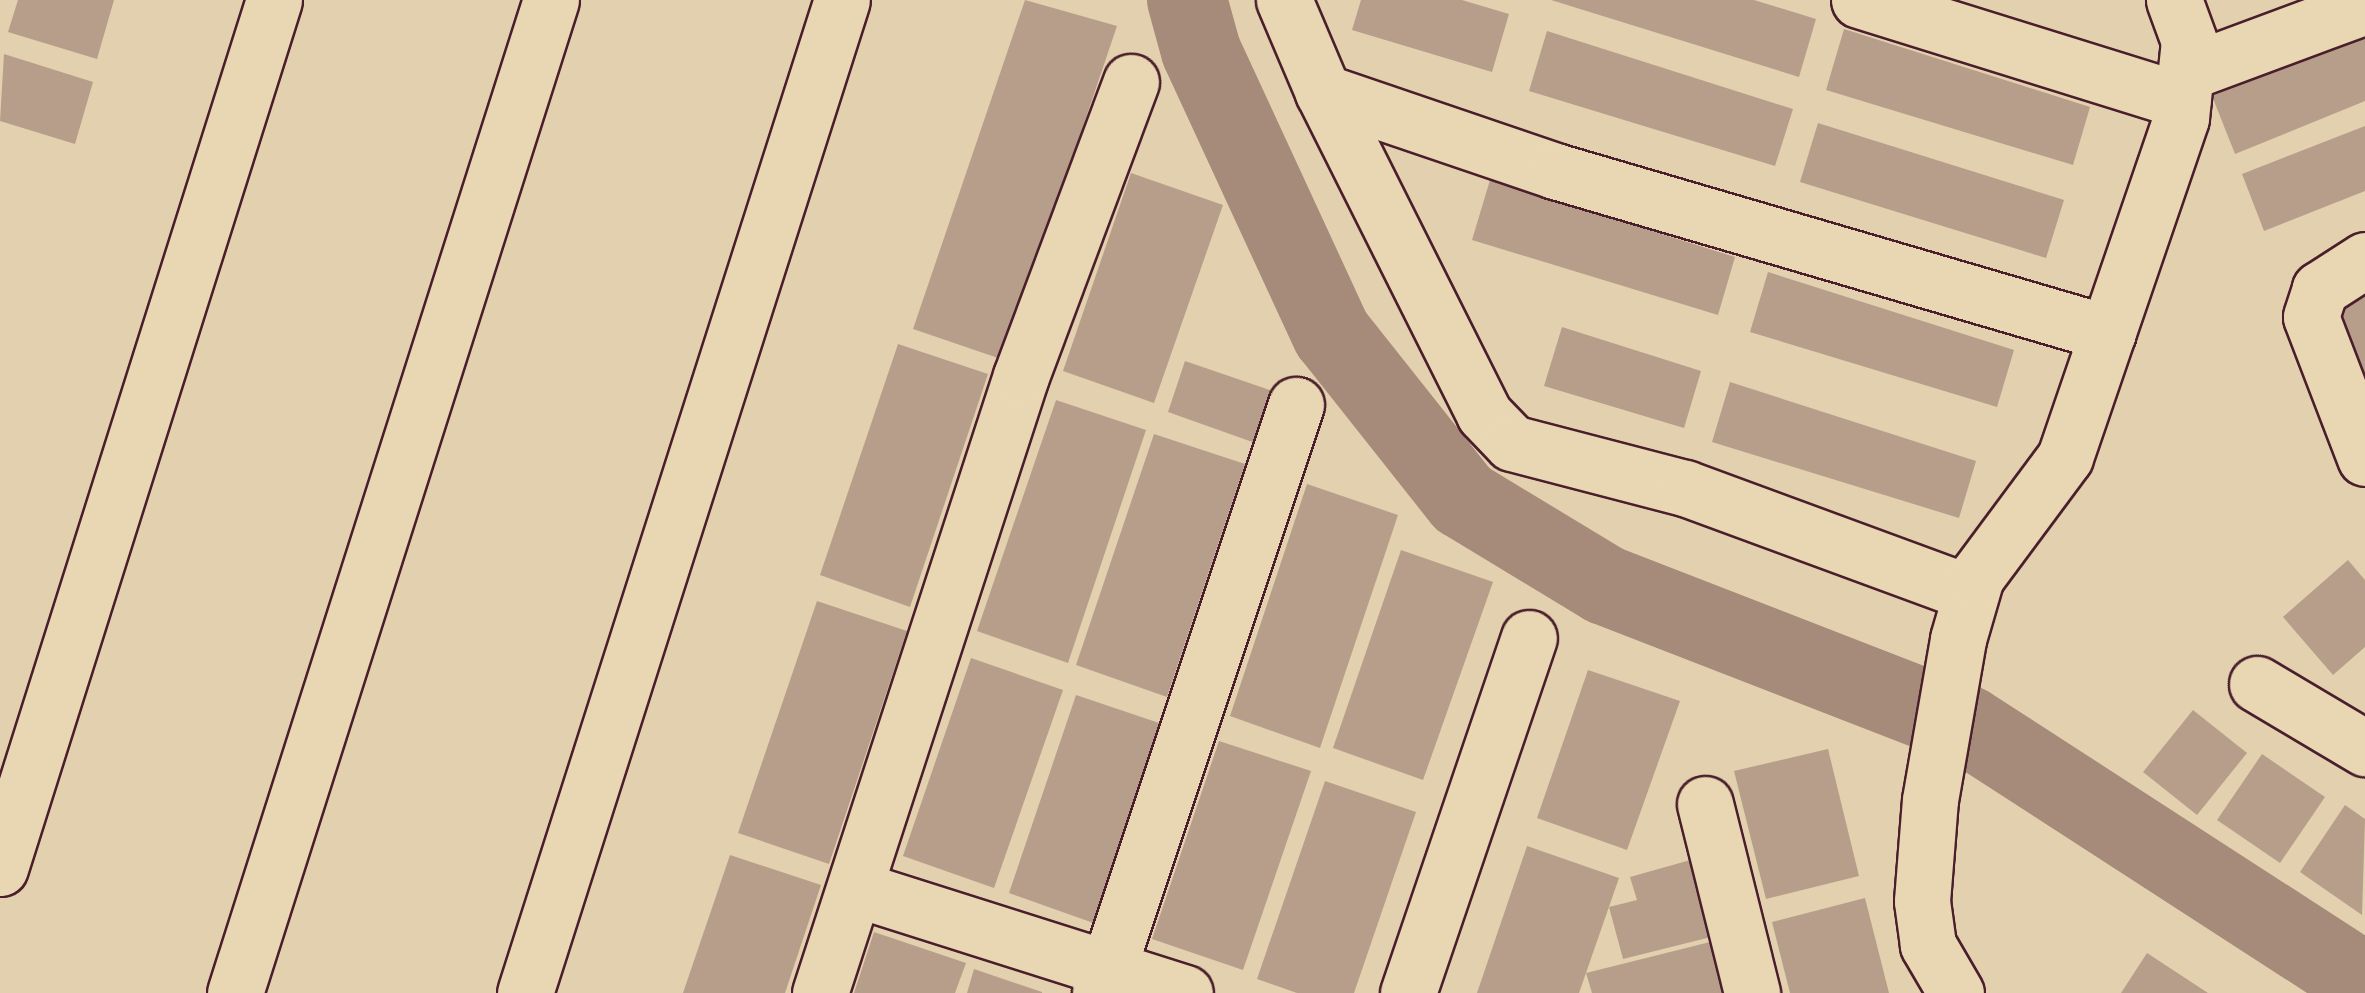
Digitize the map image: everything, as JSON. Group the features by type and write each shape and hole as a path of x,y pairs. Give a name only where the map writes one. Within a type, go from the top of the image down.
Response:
{"street":[{"path":"0,868 274,0"},
{"path":"234,993 551,0"},
{"path":"525,993 842,0"},
{"path":"1284,0 1323,92 1484,414 1512,443 1685,488 1970,593"},
{"path":"1859,0 2186,87 2365,6"},
{"path":"1956,993 1928,945 1922,901 1930,800 1949,687 1970,593 2065,457 2108,334 2186,87 2190,41 2174,0"},
{"path":"820,993 1021,376 1132,82"},
{"path":"1323,92 1555,171 2108,334"},
{"path":"2365,260 2320,289 2312,317 2365,458"},
{"path":"1105,979 1296,405"},
{"path":"1408,993 1529,638"},
{"path":"2257,684 2365,748"},
{"path":"1705,804 1752,993"},
{"path":"857,889 1105,979 1185,993"}],"building":[{"path":"18,0 114,0 97,59 8,32"},
{"path":"1025,0 1117,26 1004,360 913,329"},
{"path":"1361,0 1462,0 1509,14 1492,72 1352,30"},
{"path":"1551,0 1754,0 1816,19 1799,77"},
{"path":"1844,29 2090,107 2073,165 1826,90"},
{"path":"1547,31 1793,109 1775,166 1529,91"},
{"path":"2365,36 2365,101 2235,154 2212,96"},
{"path":"4,54 93,82 75,144 0,121"},
{"path":"1818,123 2064,200 2046,258 1800,182"},
{"path":"2365,126 2365,191 2264,231 2242,174"},
{"path":"1131,173 1223,205 1154,403 1063,371"},
{"path":"1490,180 1735,257 1718,315 1472,240"},
{"path":"1768,272 2014,350 1997,407 1750,332"},
{"path":"2365,284 2365,376 2333,297"},
{"path":"1562,327 1701,371 1684,428 1544,386"},
{"path":"898,344 988,374 910,607 820,575"},
{"path":"1185,361 1276,392 1258,444 1168,412"},
{"path":"1730,382 1976,461 1959,518 1712,442"},
{"path":"1056,400 1146,430 1068,663 977,631"},
{"path":"1154,434 1245,464 1167,697 1076,665"},
{"path":"1307,484 1398,515 1320,748 1230,716"},
{"path":"1401,550 1493,582 1423,780 1333,748"},
{"path":"2348,560 2365,580 2365,647 2333,675 2283,617"},
{"path":"817,601 907,631 829,864 738,833"},
{"path":"971,658 1063,690 994,888 903,856"},
{"path":"1588,670 1680,701 1627,850 1537,818"},
{"path":"1076,695 1168,726 1099,925 1009,893"},
{"path":"2193,710 2247,753 2197,815 2143,772"},
{"path":"1219,741 1311,771 1243,970 1152,939"},
{"path":"1828,749 1859,876 1766,899 1734,771"},
{"path":"2262,754 2325,797 2280,863 2217,820"},
{"path":"1325,781 1416,812 1354,993 1297,993 1257,979"},
{"path":"2345,805 2365,819 2362,915 2300,872"},
{"path":"1527,846 1619,878 1579,993 1477,993"},
{"path":"730,855 821,885 785,993 683,993"},
{"path":"1694,859 1715,936 1623,959 1609,907 1637,900 1630,877"},
{"path":"1865,898 1889,993 1790,993 1772,922"},
{"path":"874,932 966,963 955,993 854,993"},
{"path":"1718,940 1731,993 1592,993 1586,973"},
{"path":"2147,953 2208,993 2121,993"},
{"path":"974,969 1042,992 1042,993 967,993"}],"waterway":[{"path":"1187,0 1201,51 1332,334 1463,499 1605,585 1968,726 2365,983"}]}
